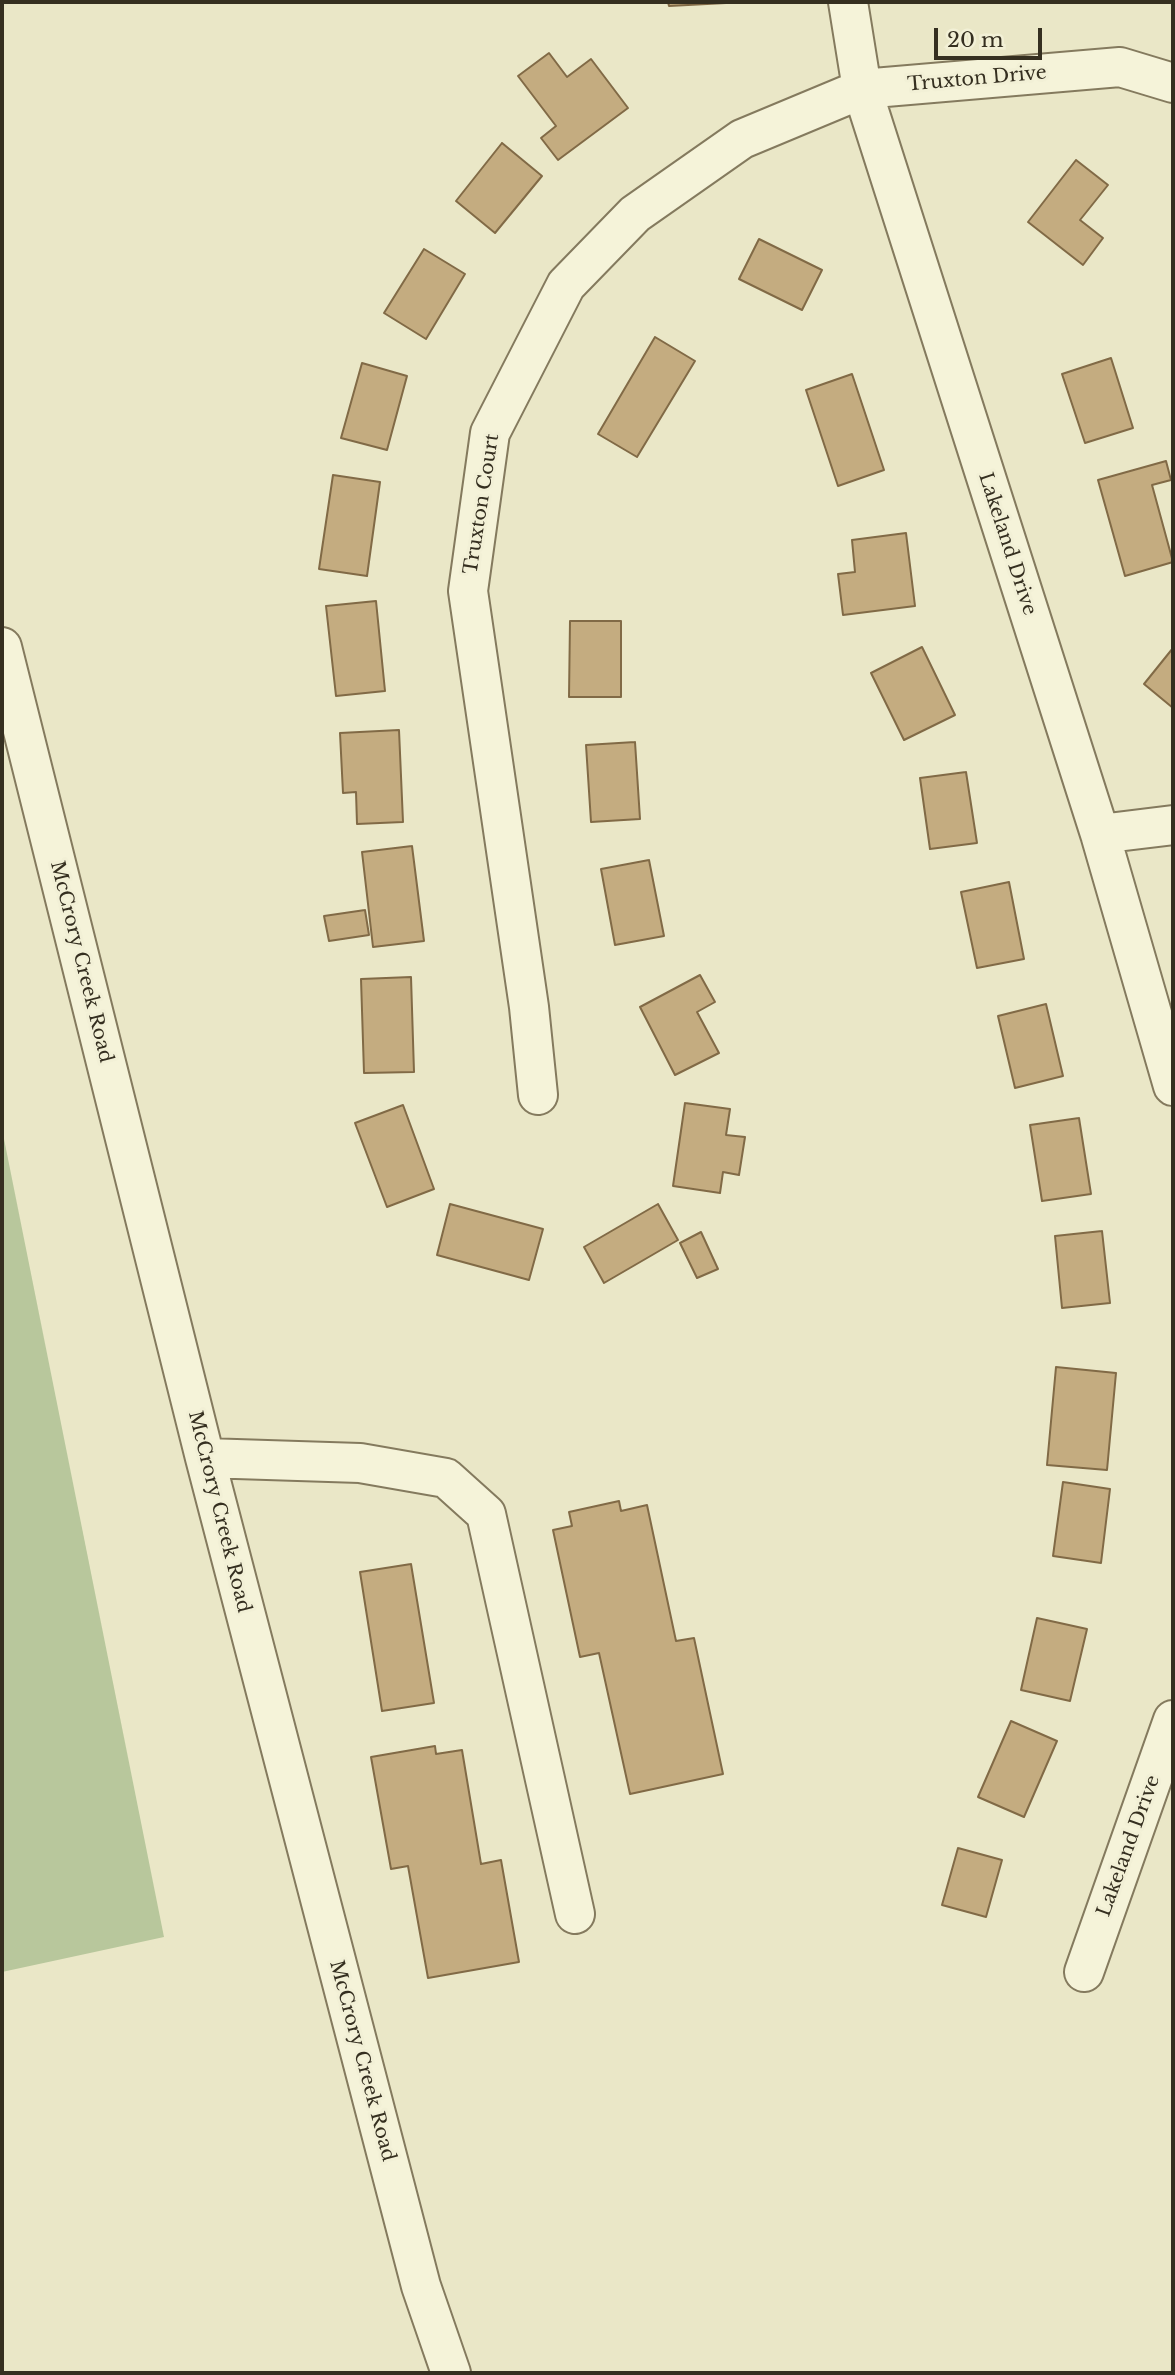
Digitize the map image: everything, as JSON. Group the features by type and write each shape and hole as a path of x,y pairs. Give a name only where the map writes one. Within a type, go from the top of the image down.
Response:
{"street":[{"name":"Lakeland Drive","path":"848,2 862,89 1100,834 1173,1086"},
{"name":"Truxton Drive","path":"862,89 1120,67 1173,83"},
{"name":"Truxton Court","path":"538,1095 529,1007 468,591 490,433 566,285 635,214 742,139 862,89"},
{"name":"McCrory Creek Road","path":"2,647 205,1458 421,2286 451,2373"},
{"path":"1100,834 1173,825"},
{"path":"205,1458 360,1463 446,1479 486,1514 575,1913"},
{"name":"Lakeland Drive","path":"1084,1972 1173,1720"}],"green space":[{"path":"2,1129 164,1937 2,1972"}],"building":[{"path":"668,2 726,2 726,3 669,6"},
{"path":"549,53 567,77 591,59 628,108 558,160 541,138 556,126 518,76"},
{"path":"502,143 542,176 495,233 456,201"},
{"path":"1076,160 1108,185 1080,220 1103,238 1083,265 1028,222"},
{"path":"759,239 822,270 802,310 739,279"},
{"path":"424,249 465,274 426,339 384,313"},
{"path":"655,337 695,361 637,457 598,434"},
{"path":"1111,358 1133,428 1085,443 1062,374"},
{"path":"362,363 407,376 387,450 341,438"},
{"path":"852,374 884,470 838,486 806,390"},
{"path":"1166,461 1171,480 1152,485 1173,562 1125,576 1098,480"},
{"path":"333,475 380,482 367,576 319,569"},
{"path":"906,533 915,606 843,615 838,574 855,572 852,540"},
{"path":"376,601 385,691 336,696 326,606"},
{"path":"570,621 621,621 621,697 569,697"},
{"path":"922,647 955,715 904,740 871,673"},
{"path":"1173,648 1173,708 1144,684"},
{"path":"399,730 403,822 357,824 356,792 343,793 340,733"},
{"path":"635,742 640,819 591,822 586,745"},
{"path":"966,772 977,843 930,849 920,778"},
{"path":"412,846 424,941 373,947 362,852"},
{"path":"649,860 664,936 615,945 601,869"},
{"path":"1009,882 1024,959 977,968 961,892"},
{"path":"365,910 369,935 329,941 324,916"},
{"path":"700,975 715,1002 697,1012 719,1053 675,1075 640,1007"},
{"path":"411,977 414,1072 364,1073 361,979"},
{"path":"1046,1004 1063,1076 1015,1088 998,1016"},
{"path":"685,1103 730,1109 726,1135 745,1137 739,1175 723,1172 720,1193 673,1186"},
{"path":"403,1105 434,1189 387,1207 355,1123"},
{"path":"1079,1118 1091,1194 1042,1201 1030,1125"},
{"path":"450,1204 543,1229 529,1280 437,1255"},
{"path":"658,1204 678,1240 604,1283 584,1247"},
{"path":"1102,1231 1110,1303 1062,1308 1055,1236"},
{"path":"701,1232 718,1269 697,1278 680,1243"},
{"path":"1056,1367 1116,1373 1107,1470 1047,1465"},
{"path":"1063,1482 1110,1489 1101,1563 1053,1556"},
{"path":"619,1501 621,1511 647,1505 676,1641 694,1638 723,1774 630,1794 599,1653 580,1657 553,1530 572,1526 569,1512"},
{"path":"411,1564 434,1703 382,1711 360,1572"},
{"path":"1037,1618 1087,1629 1070,1701 1021,1690"},
{"path":"1011,1721 1057,1741 1024,1817 978,1797"},
{"path":"435,1746 436,1754 462,1750 481,1864 501,1860 519,1962 428,1978 408,1866 391,1869 371,1757"},
{"path":"958,1848 1002,1860 986,1917 942,1905"}]}
